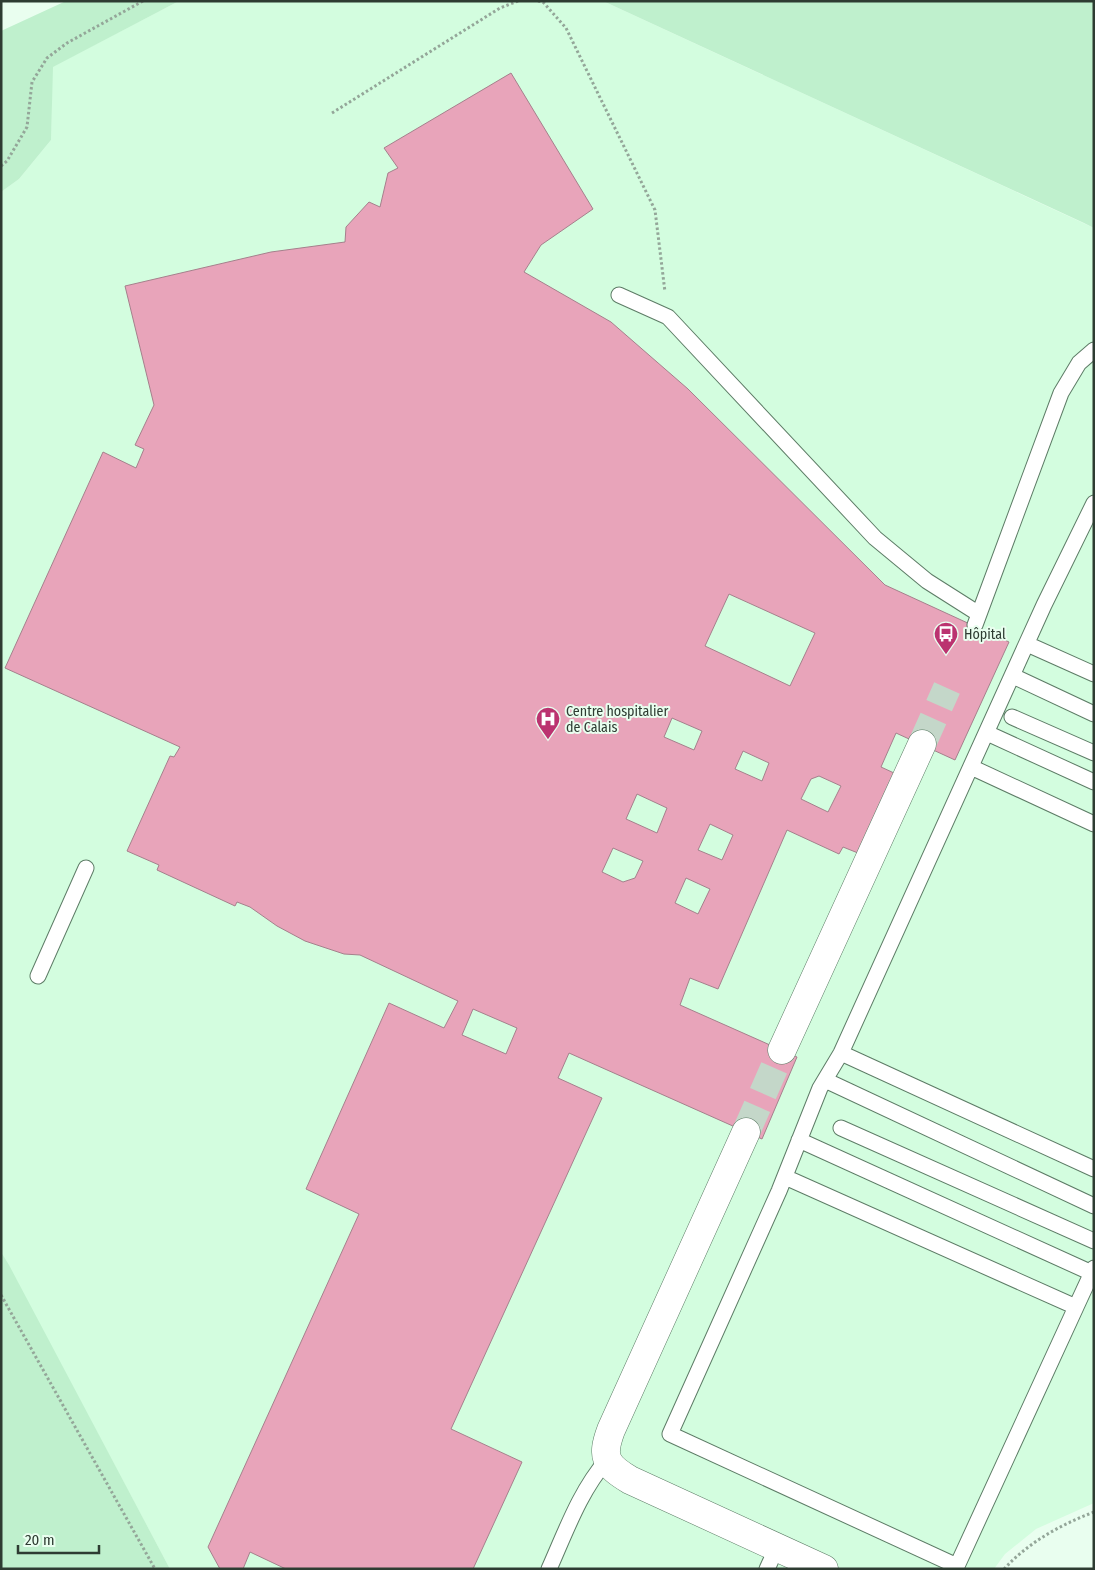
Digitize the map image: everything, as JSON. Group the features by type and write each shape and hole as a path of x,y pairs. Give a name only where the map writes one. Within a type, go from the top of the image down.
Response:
{"street":[{"path":"782,1050 922,744"},
{"path":"746,1132 611,1430 605,1451 607,1460 613,1468 630,1480 772,1558 824,1569"}],"lane":[{"path":"619,295 668,317 875,538 977,619 1061,393 1079,363 1094,350"},
{"path":"799,1140 1093,1272 956,1567 670,1434 785,1177 799,1140 820,1088 841,1053 1027,644 1094,503"},
{"path":"1027,644 1094,674"},
{"path":"1013,676 1094,714"},
{"path":"1012,717 1094,753"},
{"path":"987,733 1094,782"},
{"path":"971,767 1094,824"},
{"path":"38,976 86,868"},
{"path":"841,1053 1094,1169"},
{"path":"825,1080 1094,1206"},
{"path":"841,1128 1094,1241"},
{"path":"785,1177 1076,1307"},
{"path":"549,1569 583,1493 593,1476 607,1460"}],"path":[{"path":"1,166 7,161 27,126 32,82 47,58 67,43 143,1"},
{"path":"332,113 500,8 518,1"},
{"path":"538,1 543,2 566,28 655,210 668,317"},
{"path":"1,1295 154,1569"},
{"path":"1004,1569 1023,1551 1050,1532 1094,1512"}],"shaded area":[{"path":"66,1 179,1 53,67 51,140 19,179 1,192 1,31"},
{"name":"Centre hospitalier de Calais","path":"179,1 603,1 1094,228 1094,1503 1036,1529 1005,1554 994,1569 170,1569 1,1252 1,192 19,179 51,140 52,67"},
{"path":"603,1 1094,1 1094,228 1084,223"},
{"path":"1,1252 9,1265 170,1569 1,1569"}],"building":[{"path":"511,73 593,209 541,245 524,272 611,322 688,389 885,585 1009,642 955,760 896,733 881,767 894,773 858,853 843,847 839,854 787,830 718,989 690,978 680,1005 797,1057 762,1139 569,1053 558,1078 602,1098 451,1429 522,1462 473,1569 286,1569 250,1552 243,1569 220,1569 208,1547 359,1214 306,1189 389,1003 444,1028 458,1001 360,955 344,954 305,941 277,926 250,907 237,902 235,906 157,870 159,865 127,851 170,756 174,757 180,747 5,668 103,452 136,468 144,449 135,445 154,405 125,286 271,252 345,242 346,227 369,202 380,207 388,173 398,168 384,148","holes":["729,594 815,633 790,686 705,646","672,718 702,731 694,750 664,737","743,751 769,763 762,781 735,769","819,776 841,786 828,812 801,799 811,779","637,794 667,808 657,833 626,819","710,824 733,835 722,860 698,850","613,848 643,861 635,878 623,882 602,872","686,878 710,889 698,914 675,903","473,1009 517,1028 506,1054 462,1035"]}],"tunnel":[{"path":"922,744 947,688"},
{"path":"746,1132 782,1050"}],"place":[{"name":"Hôpital","path":"946,655"},
{"name":"Centre hospitalier de Calais","path":"548,740"}]}
